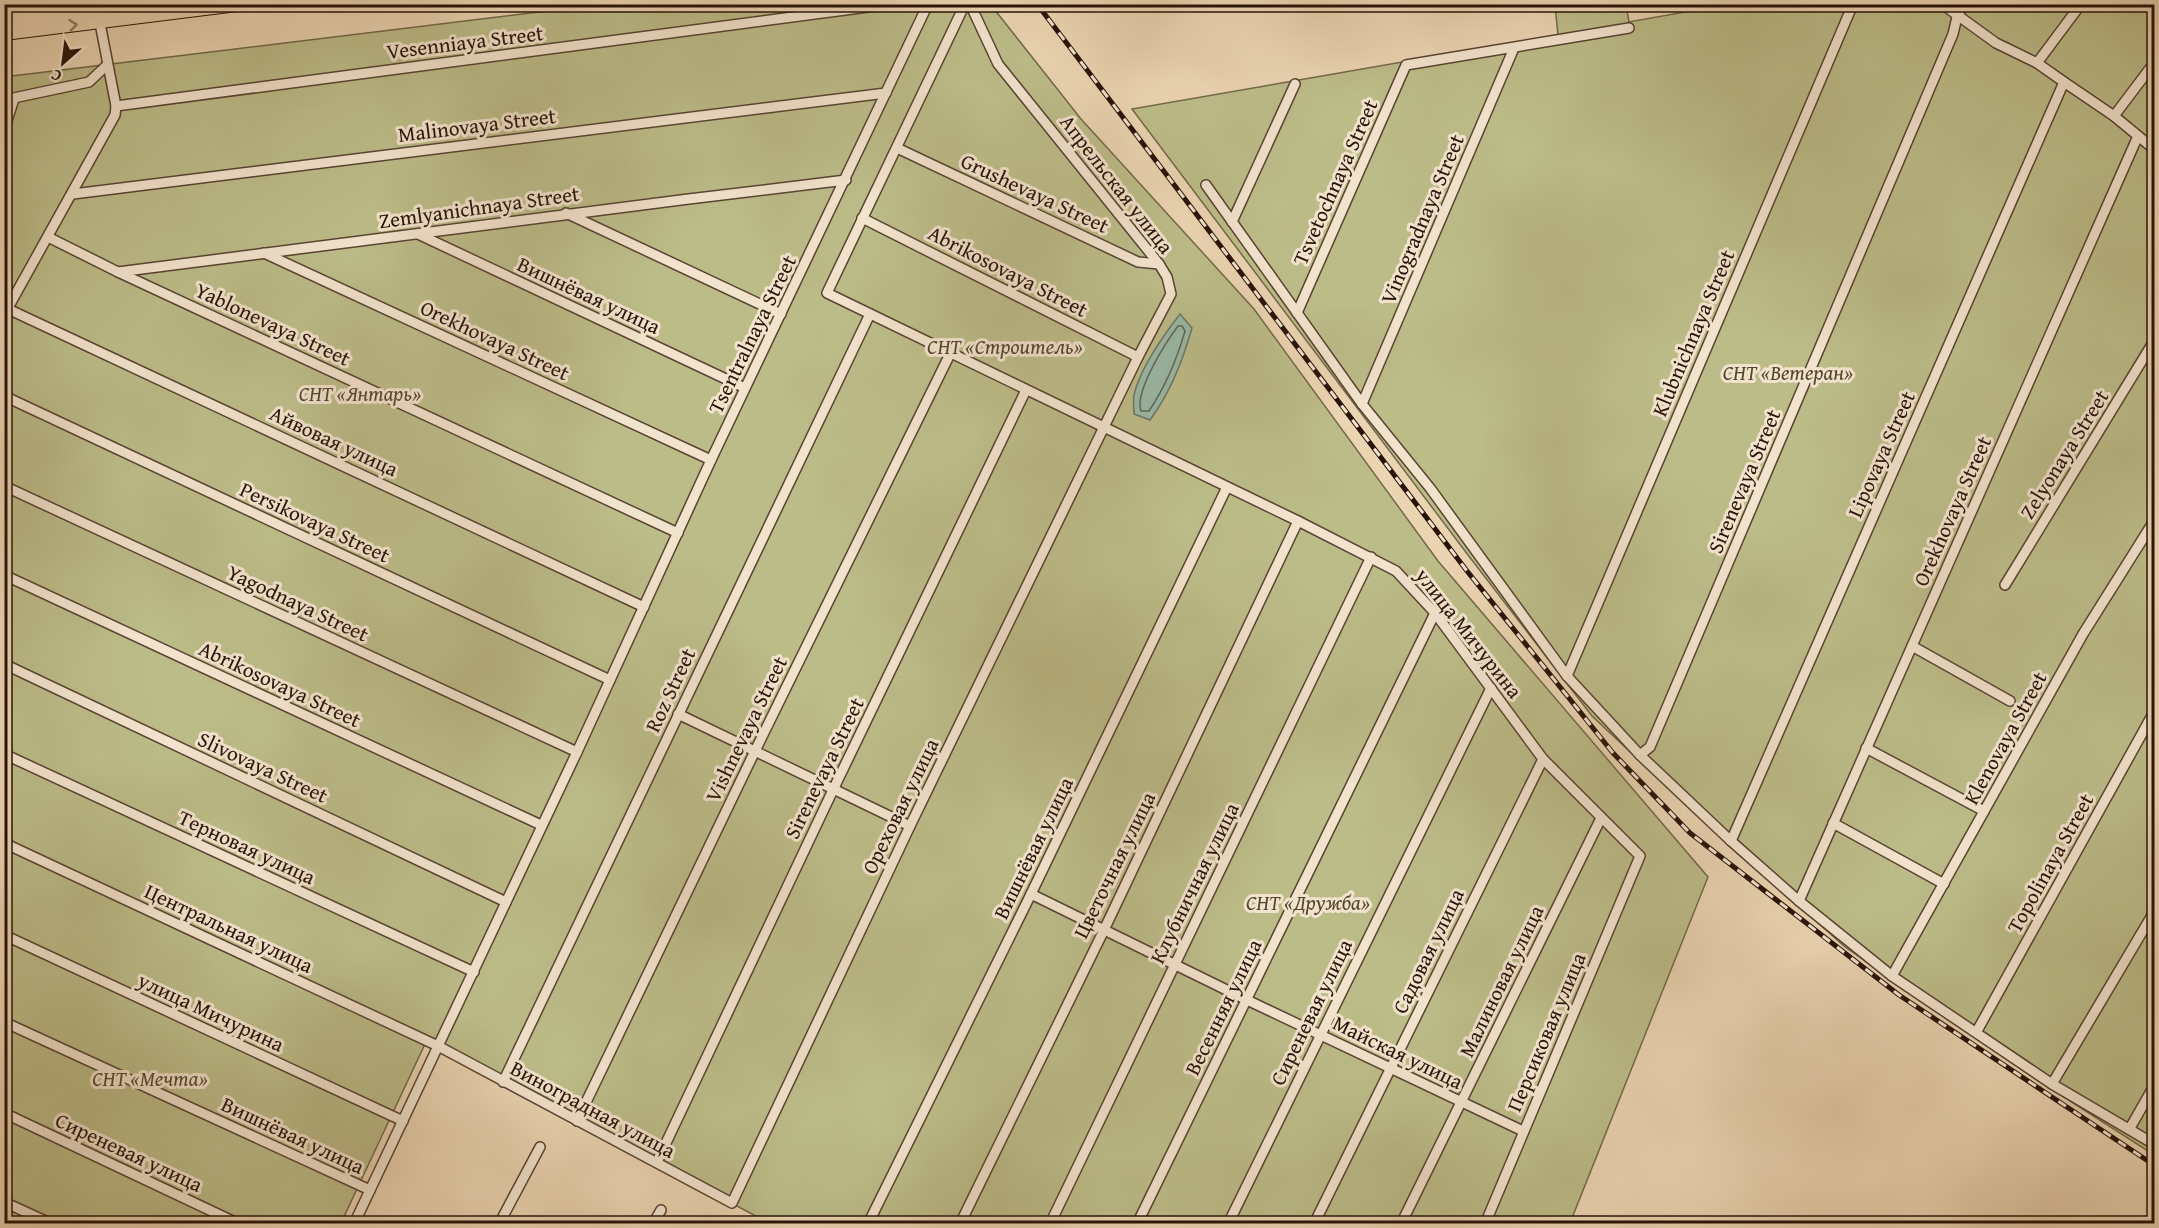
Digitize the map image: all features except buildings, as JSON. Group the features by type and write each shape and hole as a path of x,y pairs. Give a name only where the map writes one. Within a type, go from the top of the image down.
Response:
{"highway":[{"path":"4,33 99,16 134,4"},
{"path":"4,20 99,16 237,4"}],"street":[{"name":"Vesenniaya Street","path":"116,110 891,4"},
{"name":"Tsentralnaya Street","path":"354,1224 577,752 711,460 928,4"},
{"path":"862,218 965,4"},
{"name":"Апрельская улица","path":"970,4 998,64 1159,264 1167,277 1171,294 1104,427"},
{"name":"Klubnichnaya Street","path":"1567,676 1852,4"},
{"path":"1941,4 1996,43 2037,63 2114,116 2154,149"},
{"path":"1957,17 1963,4"},
{"path":"2037,63 2081,4"},
{"path":"6,312 73,194 116,110 99,16"},
{"name":"Sirenevaya Street","path":"1640,755 1650,747 1953,34 1957,17"},
{"path":"1514,48 1629,28"},
{"name":"Tsvetochnaya Street","path":"1297,313 1406,65 1514,48"},
{"name":"Vinogradnaya Street","path":"1362,404 1514,48"},
{"path":"2114,116 2154,63"},
{"path":"4,130 9,99 89,82 107,65"},
{"name":"Lipovaya Street","path":"1731,841 2064,82"},
{"path":"1232,222 1295,84"},
{"name":"Malinovaya Street","path":"73,194 886,93"},
{"name":"Orekhovaya Street","path":"1799,901 2138,136"},
{"name":"Grushevaya Street","path":"897,148 1138,262 1159,264"},
{"name":"Zemlyanichnaya Street","path":"118,272 566,213 846,180"},
{"path":"1206,185 1362,404 1430,488 1567,676 1640,755 1799,901 1892,976 1977,1031 2052,1084 2154,1144"},
{"path":"566,213 781,314"},
{"name":"улица Мичурина","path":"862,218 828,293 1227,486 1396,571 1435,613 1543,759 1640,856"},
{"name":"Abrikosovaya Street","path":"862,218 1138,357"},
{"name":"Вишнёвая улица","path":"418,234 745,388"},
{"name":"Yablonevaya Street","path":"48,237 118,272 678,533"},
{"name":"Orekhovaya Street","path":"264,253 711,460"},
{"name":"Айвовая улица","path":"6,312 644,607"},
{"name":"Roz Street","path":"503,1082 870,314"},
{"name":"Zelyonaya Street","path":"2005,585 2154,341"},
{"name":"Vishnevaya Street","path":"577,1120 950,354"},
{"name":"Sirenevaya Street","path":"657,1162 832,790 1026,390"},
{"name":"Persikovaya Street","path":"4,396 610,680"},
{"name":"Ореховая улица","path":"732,1203 910,826 1104,427"},
{"name":"Yagodnaya Street","path":"4,486 577,752"},
{"name":"Вишнёвая улица","path":"868,1224 1031,894 1227,486"},
{"name":"Цветочная улица","path":"960,1224 1104,930 1298,521"},
{"name":"Klenovaya Street","path":"1892,976 2083,634 2154,521"},
{"name":"Клубничная улица","path":"1050,1224 1371,557"},
{"name":"Abrikosovaya Street","path":"4,575 541,825"},
{"name":"Весенняя улица","path":"1137,1224 1435,613"},
{"path":"1912,646 2010,701"},
{"name":"Slivovaya Street","path":"4,664 506,902"},
{"name":"Сиреневая улица","path":"1227,1224 1491,688"},
{"name":"Topolinaya Street","path":"1977,1031 2154,712"},
{"path":"678,714 910,826"},
{"path":"1866,748 1984,811"},
{"name":"Терновая улица","path":"4,754 474,972"},
{"name":"Садовая улица","path":"1314,1224 1543,759"},
{"name":"Малиновая улица","path":"1401,1224 1601,818"},
{"path":"1833,823 1944,884"},
{"name":"Центральная улица","path":"4,843 438,1046"},
{"name":"Персиковая улица","path":"1485,1224 1640,856"},
{"name":"Майская улица","path":"1031,894 1174,965 1523,1131"},
{"path":"2052,1084 2154,912"},
{"name":"улица Мичурина","path":"4,934 403,1121"},
{"name":"Вишнёвая улица","path":"4,1022 370,1190"},
{"name":"Виноградная улица","path":"438,1046 732,1203"},
{"path":"2130,1128 2154,1086"},
{"name":"Сиреневая улица","path":"4,1113 239,1224"},
{"path":"499,1224 540,1148"},
{"path":"4,1202 52,1224"},
{"path":"653,1224 661,1210"}],"green space":[{"name":"СНТ «Ветеран»","path":"1730,4 2154,5 2154,1155 2031,1076 1845,947 1708,825 1592,716 1132,109 1558,35 1555,5 1626,5 1629,22"},
{"path":"597,5 991,5 1081,119 1254,309 1438,561 1708,877 1570,1223 769,1223 577,1121 425,1044 341,1223 5,1223 4,77"}],"water":[{"path":"1180,314 1192,328 1175,376 1150,420 1134,414 1134,395 1147,363"}],"railway":[{"path":"1037,4 1467,571 1613,753 1690,833 1899,995 2154,1165"}],"park label":[{"name":"СНТ «Строитель»","path":"1005,346"},
{"name":"СНТ «Янтарь»","path":"360,393"},
{"name":"СНТ «Дружба»","path":"1308,902"},
{"name":"СНТ «Мечта»","path":"150,1078"}]}
